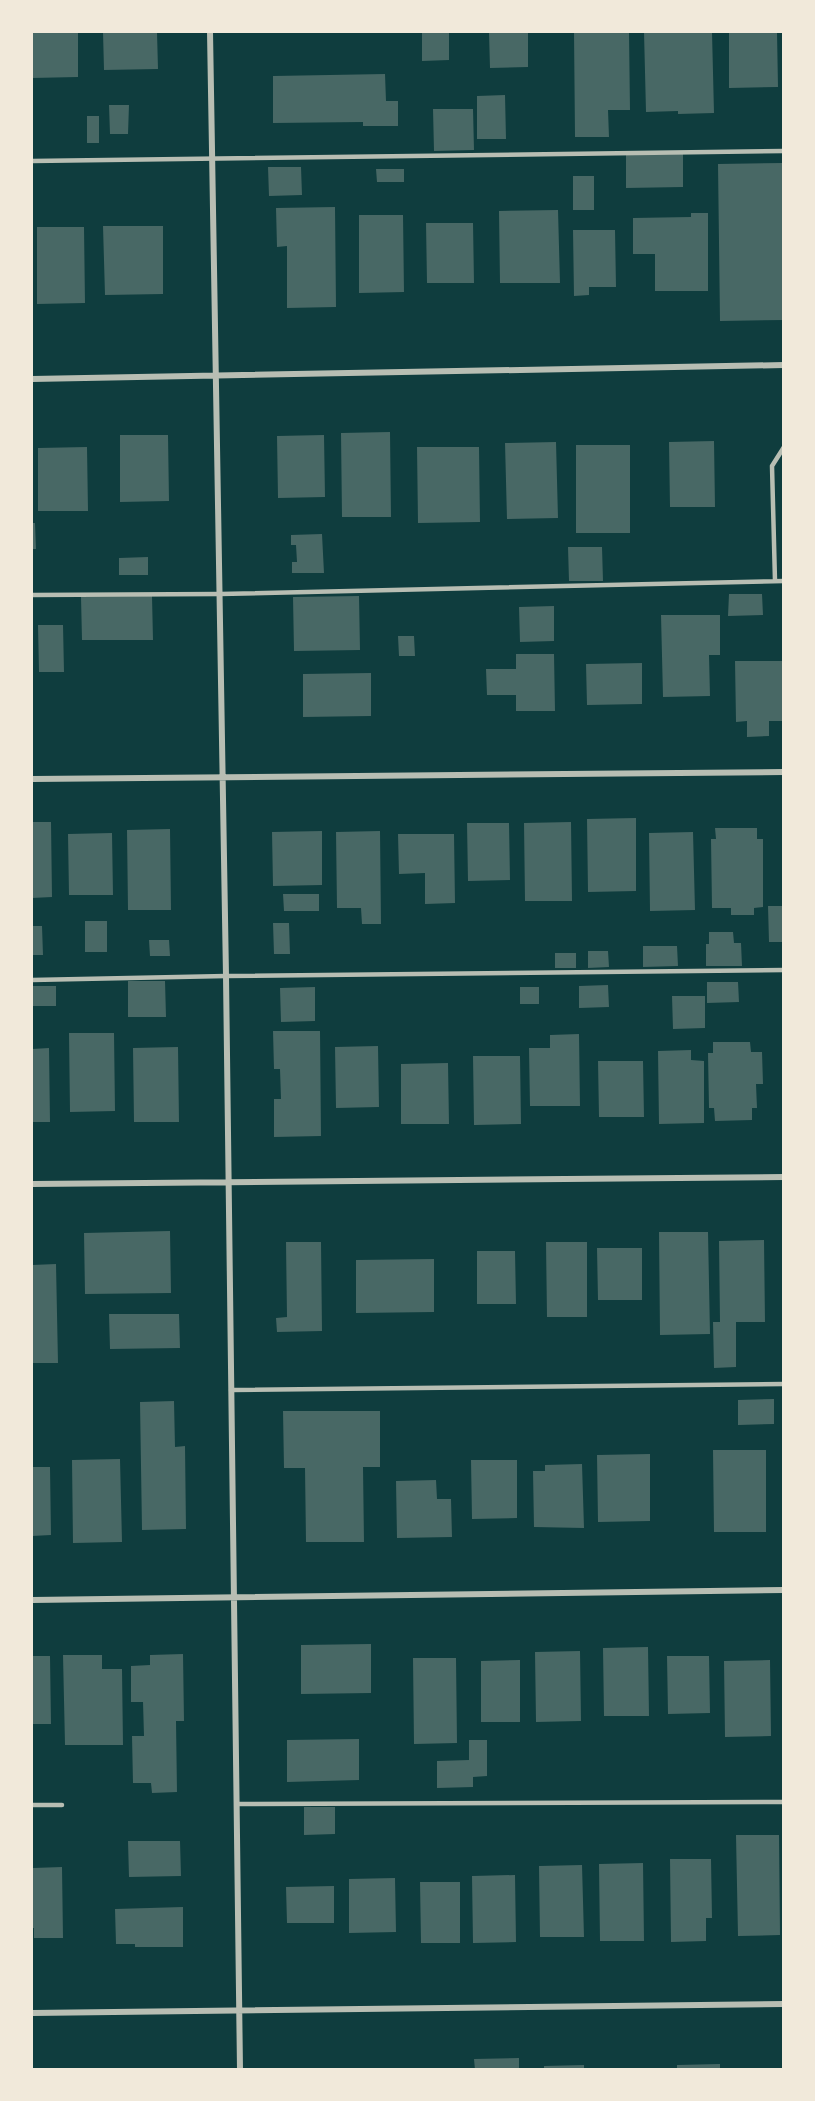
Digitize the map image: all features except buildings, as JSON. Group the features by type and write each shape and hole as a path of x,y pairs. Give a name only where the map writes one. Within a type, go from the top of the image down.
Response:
{"street":[{"path":"210,32 226,976 240,2070"},
{"path":"32,379 783,366"},
{"path":"32,779 783,772"},
{"path":"32,1185 783,1178"},
{"path":"32,1600 783,1590"},
{"path":"32,2013 783,2004"}],"lane":[{"path":"32,161 783,151"},
{"path":"775,581 772,466 783,447"},
{"path":"32,595 219,594 783,581"},
{"path":"32,981 226,976 783,969"},
{"path":"231,1390 783,1384"},
{"path":"237,1804 783,1802"},
{"path":"32,1805 62,1805"}]}
